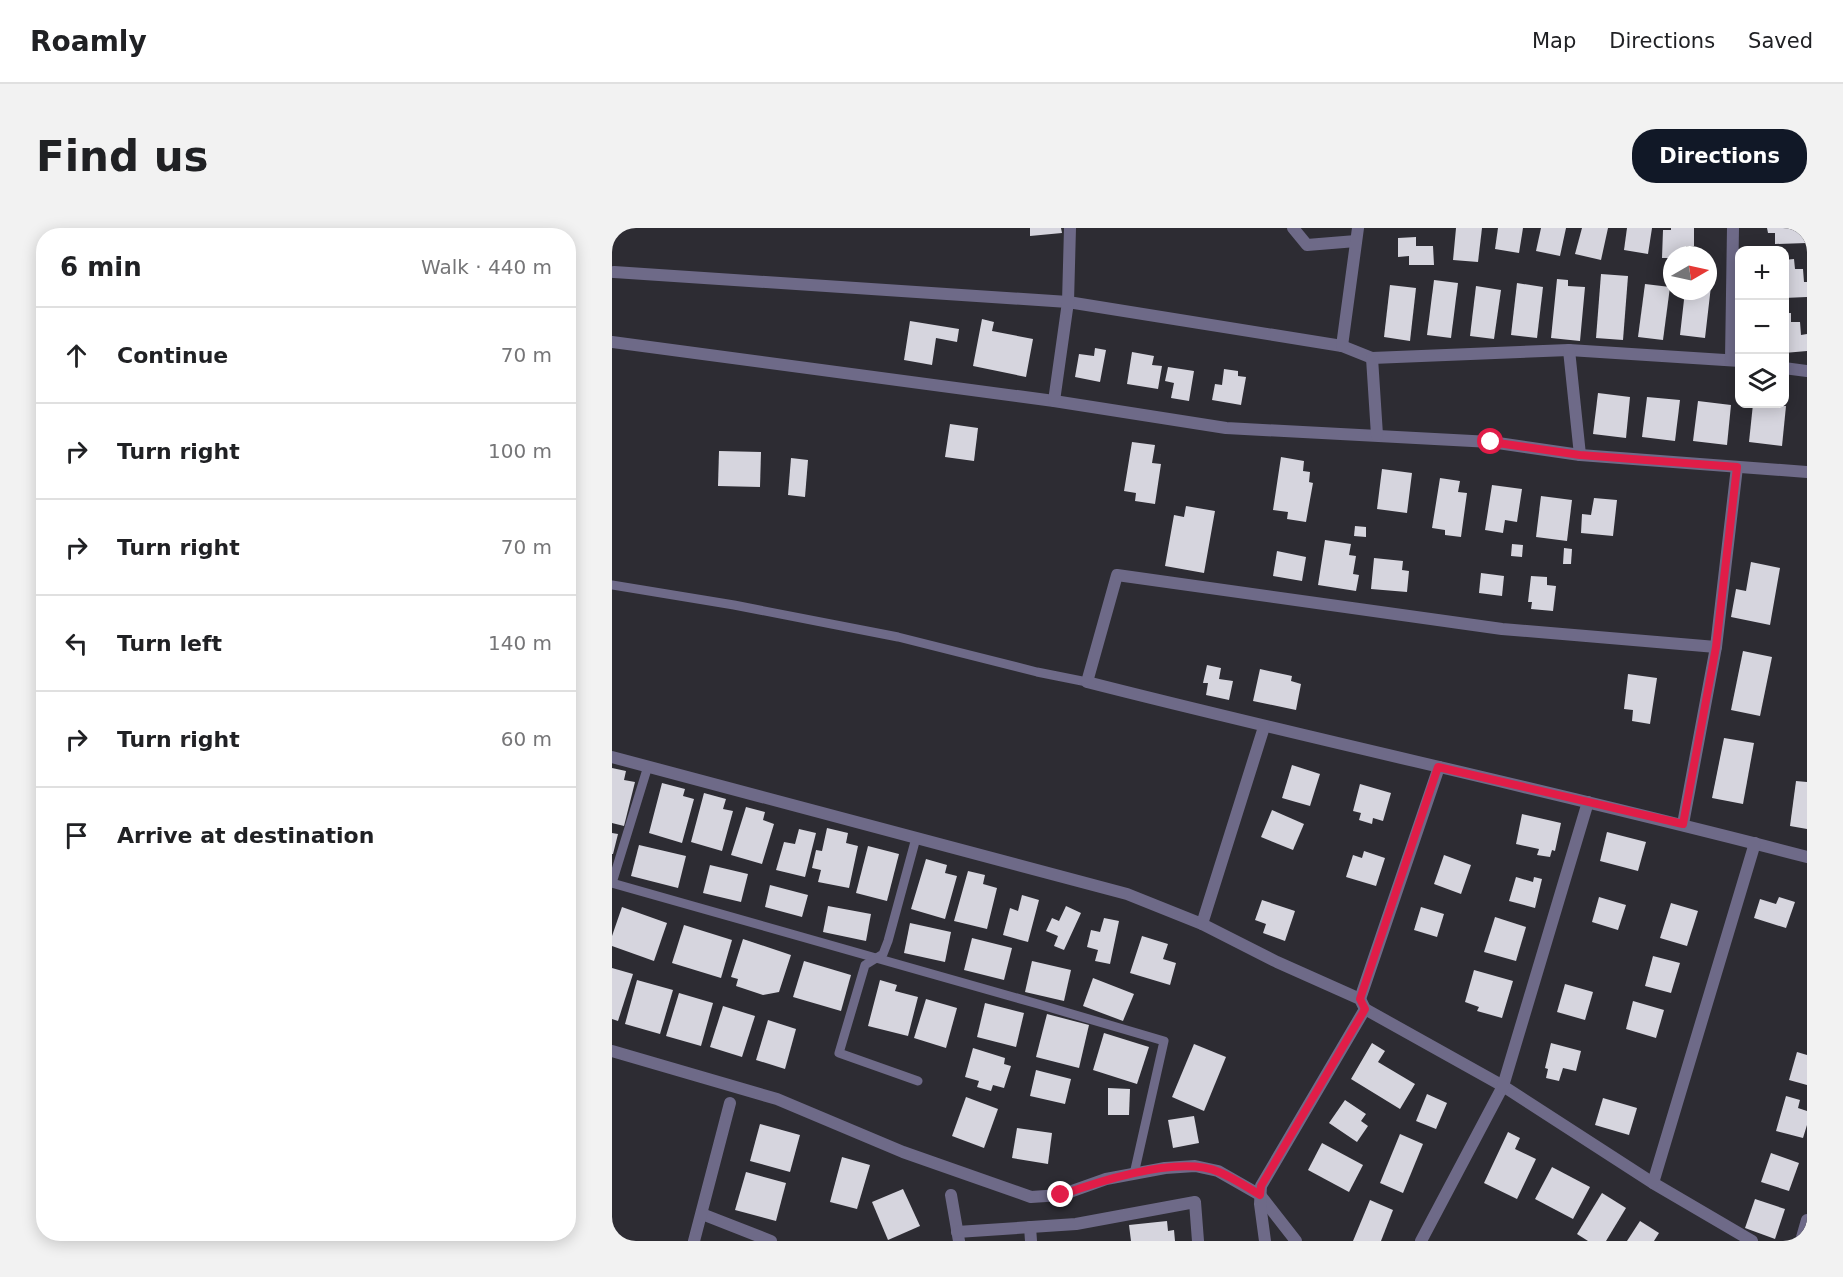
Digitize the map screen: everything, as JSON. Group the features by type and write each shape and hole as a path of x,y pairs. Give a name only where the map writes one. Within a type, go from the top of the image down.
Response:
{"street":[{"path":"1054,401 1068,302 1070,228"},
{"path":"1293,228 1308,245 1357,234 1342,346"},
{"path":"614,272 1068,302 1342,346 1372,358 1569,350 1735,360 1733,228"},
{"path":"612,342 1054,401 1226,428 1491,442 1580,455 1807,472"},
{"path":"1569,350 1580,455"},
{"path":"1372,358 1377,435"},
{"path":"1789,369 1807,371"},
{"path":"1683,824 1716,647 1737,467"},
{"path":"1716,647 1502,628 1117,575 1087,682 1264,727 1683,824 1807,857"},
{"path":"1202,924 1264,727"},
{"path":"612,757 1127,894 1202,924 1362,1004 1503,1086 1653,1183 1752,1241"},
{"path":"1265,1241 1261,1186 1362,1004 1438,767"},
{"path":"1421,1241 1503,1086 1588,802"},
{"path":"1653,1183 1755,843"},
{"path":"612,1051 777,1099 903,1152 1031,1197 1061,1195 1106,1179 1134,1174 1195,1166 1218,1171 1260,1195 1296,1241"},
{"path":"694,1241 730,1103"},
{"path":"951,1195 958,1236 1076,1224 1195,1202 1198,1241"},
{"path":"702,1214 771,1241"},
{"path":"1801,1241 1807,1220"},
{"path":"1030,1227 1031,1241"}],"lane":[{"path":"612,585 734,605 898,637 1037,672 1087,682"},
{"path":"648,766 612,883 1164,1041 1134,1174"},
{"path":"916,838 888,941 883,954 865,965 839,1053 918,1081"}],"building":[{"path":"1030,228 1061,228 1062,233 1030,236"},
{"path":"1456,228 1482,228 1478,262 1453,260"},
{"path":"1498,228 1523,228 1519,253 1495,249"},
{"path":"1541,228 1566,228 1560,256 1536,251"},
{"path":"1582,228 1608,228 1601,260 1575,254"},
{"path":"1627,228 1652,228 1648,254 1624,250"},
{"path":"1671,228 1694,228 1694,246 1663,246 1662,258 1663,230 1671,230"},
{"path":"1767,228 1807,228 1807,243 1775,244 1775,233 1768,233"},
{"path":"1416,237 1416,246 1433,246 1434,265 1409,265 1409,256 1398,257 1398,238"},
{"path":"1794,259 1795,269 1803,269 1804,282 1807,282 1807,297 1789,298 1789,260"},
{"path":"1601,274 1628,276 1623,340 1596,338"},
{"path":"1557,279 1568,280 1568,286 1585,287 1580,341 1551,338"},
{"path":"1434,280 1458,283 1451,338 1427,335"},
{"path":"1517,283 1543,287 1537,338 1511,335"},
{"path":"1645,284 1663,286 1663,300 1668,300 1663,340 1638,337"},
{"path":"1390,285 1416,288 1410,341 1384,337"},
{"path":"1476,286 1501,290 1494,339 1470,336"},
{"path":"1684,300 1709,300 1705,338 1680,335"},
{"path":"1789,313 1791,313 1791,322 1800,322 1801,335 1807,334 1807,351 1789,353"},
{"path":"982,319 994,322 992,331 1033,339 1026,377 973,366"},
{"path":"910,321 959,329 957,342 936,338 932,365 904,360"},
{"path":"1095,348 1106,350 1100,382 1075,377 1079,354 1094,356"},
{"path":"1132,352 1154,356 1152,365 1162,366 1158,389 1127,384"},
{"path":"1168,367 1194,371 1189,401 1171,398 1174,383 1165,381"},
{"path":"1224,369 1238,371 1238,376 1246,377 1241,405 1212,400 1215,384 1222,385"},
{"path":"1598,393 1630,397 1626,438 1593,434"},
{"path":"1647,397 1680,400 1675,441 1642,437"},
{"path":"1698,401 1731,405 1727,445 1693,441"},
{"path":"1753,408 1786,408 1782,446 1749,442"},
{"path":"950,424 978,428 974,461 945,457"},
{"path":"1132,442 1155,445 1152,463 1161,464 1155,504 1135,501 1136,493 1124,491"},
{"path":"719,451 761,452 760,487 718,486"},
{"path":"1281,457 1304,461 1303,471 1310,472 1309,482 1313,483 1306,522 1287,519 1288,512 1273,510"},
{"path":"791,458 808,460 805,497 788,495"},
{"path":"1382,469 1412,473 1407,513 1377,509"},
{"path":"1440,478 1460,481 1458,492 1467,493 1461,537 1445,535 1445,530 1432,528"},
{"path":"1492,485 1522,489 1517,522 1505,520 1503,533 1485,530"},
{"path":"1541,496 1572,500 1567,541 1536,537"},
{"path":"1594,498 1617,500 1613,536 1581,533 1582,514 1591,515"},
{"path":"1186,506 1215,511 1204,573 1165,566 1174,515 1184,517"},
{"path":"1355,526 1366,527 1366,537 1354,536"},
{"path":"1325,540 1351,544 1349,555 1356,556 1353,574 1359,575 1356,591 1318,585"},
{"path":"1512,544 1523,545 1522,557 1511,556"},
{"path":"1564,548 1572,549 1571,564 1563,564"},
{"path":"1277,551 1306,557 1302,581 1273,576"},
{"path":"1374,558 1403,561 1402,570 1409,571 1407,592 1371,589"},
{"path":"1751,562 1780,568 1770,625 1731,617 1736,589 1746,591"},
{"path":"1481,573 1504,576 1502,596 1479,593"},
{"path":"1531,576 1547,577 1547,585 1556,586 1553,611 1531,609 1532,602 1528,602"},
{"path":"1743,651 1772,657 1760,716 1731,710"},
{"path":"1207,665 1221,668 1219,679 1233,681 1229,700 1206,695 1208,683 1203,683"},
{"path":"1260,669 1292,676 1291,681 1301,684 1296,710 1253,701"},
{"path":"1628,674 1657,678 1650,724 1632,721 1633,710 1624,709"},
{"path":"1724,738 1754,743 1743,804 1712,798"},
{"path":"1292,765 1320,774 1310,806 1282,798"},
{"path":"612,768 626,771 624,780 635,782 624,826 612,823"},
{"path":"1796,781 1807,782 1807,829 1790,826"},
{"path":"662,783 685,789 683,796 694,799 682,843 649,833"},
{"path":"1360,784 1391,793 1383,821 1373,818 1372,824 1359,820 1361,813 1353,811"},
{"path":"704,793 726,799 723,809 733,811 722,851 691,842"},
{"path":"746,807 765,812 763,820 774,824 762,864 731,855"},
{"path":"1272,810 1304,824 1293,850 1261,837"},
{"path":"1522,814 1561,823 1555,851 1552,850 1550,857 1537,855 1539,849 1516,844"},
{"path":"827,828 848,833 846,843 858,846 849,888 818,882 821,870 812,868 816,850 822,851"},
{"path":"799,829 816,833 805,877 776,870 784,842 795,844"},
{"path":"1607,832 1646,842 1638,871 1600,861"},
{"path":"612,833 618,834 613,854 612,854"},
{"path":"639,845 686,856 678,888 631,876"},
{"path":"868,846 899,854 887,901 856,893"},
{"path":"1364,851 1385,858 1376,886 1346,877 1353,855 1362,858"},
{"path":"1444,855 1471,865 1461,894 1434,884"},
{"path":"926,859 947,865 945,873 957,876 945,919 911,909"},
{"path":"710,865 748,874 741,902 703,893"},
{"path":"968,871 985,875 983,884 997,888 987,929 954,921"},
{"path":"1516,877 1533,882 1534,877 1542,879 1535,908 1509,901"},
{"path":"770,885 808,895 802,917 765,907"},
{"path":"1022,895 1039,900 1028,942 1003,935 1010,908 1018,911"},
{"path":"1599,897 1626,905 1618,930 1592,922"},
{"path":"1779,897 1795,902 1786,928 1754,918 1760,899 1776,904"},
{"path":"1262,900 1295,911 1285,941 1263,933 1266,924 1255,920"},
{"path":"1671,903 1698,911 1687,946 1660,938"},
{"path":"828,906 871,914 866,941 823,932"},
{"path":"1066,906 1081,913 1064,950 1054,946 1058,936 1046,931 1052,918 1059,921"},
{"path":"622,907 667,923 654,961 612,946 612,936"},
{"path":"1421,907 1444,914 1437,937 1414,930"},
{"path":"1495,917 1526,927 1516,961 1484,952"},
{"path":"1104,918 1119,921 1110,964 1095,961 1098,950 1087,947 1091,930 1100,932"},
{"path":"910,923 951,932 945,962 904,953"},
{"path":"684,925 732,940 721,978 672,963"},
{"path":"1142,936 1168,944 1163,959 1176,963 1170,985 1130,973"},
{"path":"972,938 1012,948 1004,980 964,970"},
{"path":"743,939 791,955 779,992 763,995 736,986 738,979 731,977"},
{"path":"1653,956 1680,963 1671,993 1645,986"},
{"path":"804,961 851,975 841,1011 793,997"},
{"path":"1032,961 1071,970 1064,1001 1025,992"},
{"path":"612,968 633,974 618,1021 612,1019"},
{"path":"1474,970 1513,981 1502,1018 1477,1011 1479,1007 1465,1002"},
{"path":"1093,978 1134,994 1123,1021 1083,1006"},
{"path":"637,980 673,990 660,1034 625,1024"},
{"path":"880,980 897,985 895,991 918,997 908,1036 868,1026"},
{"path":"1565,984 1593,992 1585,1020 1557,1012"},
{"path":"679,993 713,1003 701,1046 666,1036"},
{"path":"926,999 957,1008 946,1048 914,1038"},
{"path":"1633,1001 1664,1010 1656,1038 1626,1029"},
{"path":"985,1003 1024,1013 1016,1047 977,1037"},
{"path":"723,1006 755,1016 742,1057 710,1047"},
{"path":"1047,1014 1089,1025 1079,1068 1036,1057"},
{"path":"768,1020 796,1029 785,1069 756,1060"},
{"path":"1104,1033 1149,1047 1137,1084 1093,1070"},
{"path":"1372,1043 1385,1051 1378,1062 1415,1084 1400,1109 1351,1079"},
{"path":"1551,1043 1581,1051 1576,1071 1563,1068 1559,1081 1546,1078 1548,1069 1545,1068"},
{"path":"1194,1044 1226,1057 1204,1111 1172,1097"},
{"path":"973,1048 1005,1058 1004,1064 1011,1066 1004,1088 993,1085 991,1091 977,1087 979,1081 965,1077"},
{"path":"1797,1052 1807,1055 1807,1085 1789,1080"},
{"path":"1036,1070 1071,1079 1065,1104 1030,1096"},
{"path":"1108,1088 1130,1089 1129,1115 1108,1115"},
{"path":"1427,1094 1447,1103 1436,1129 1416,1121"},
{"path":"1786,1096 1800,1100 1798,1108 1807,1111 1807,1125 1803,1138 1776,1131"},
{"path":"966,1097 998,1109 984,1148 952,1136"},
{"path":"1603,1098 1637,1108 1629,1135 1595,1125"},
{"path":"1345,1100 1366,1114 1361,1121 1368,1126 1357,1142 1329,1123"},
{"path":"1194,1116 1199,1143 1173,1148 1168,1120"},
{"path":"760,1124 800,1135 790,1172 750,1161"},
{"path":"1017,1128 1052,1133 1048,1164 1012,1158"},
{"path":"1508,1132 1520,1138 1515,1149 1536,1159 1517,1199 1484,1183"},
{"path":"1400,1134 1423,1144 1403,1193 1380,1183"},
{"path":"1322,1143 1363,1165 1349,1192 1308,1170"},
{"path":"1771,1153 1799,1163 1789,1191 1761,1182"},
{"path":"842,1157 870,1165 857,1209 830,1202"},
{"path":"1552,1167 1590,1187 1573,1219 1535,1199"},
{"path":"746,1172 786,1183 776,1221 735,1210"},
{"path":"903,1189 920,1226 888,1240 872,1202"},
{"path":"1602,1193 1626,1208 1606,1241 1588,1241 1577,1234"},
{"path":"1755,1199 1785,1209 1775,1239 1745,1228"},
{"path":"1370,1200 1393,1210 1381,1241 1353,1241"},
{"path":"1167,1221 1168,1231 1174,1230 1175,1241 1131,1241 1129,1225"},
{"path":"1640,1221 1659,1233 1654,1241 1627,1241"}],"route":[{"path":"1061,1195 1106,1179 1165,1168 1195,1166 1218,1171 1260,1195 1261,1186 1365,1009 1360,999 1438,767 1683,824 1716,647 1737,467 1580,455 1491,442"}]}
